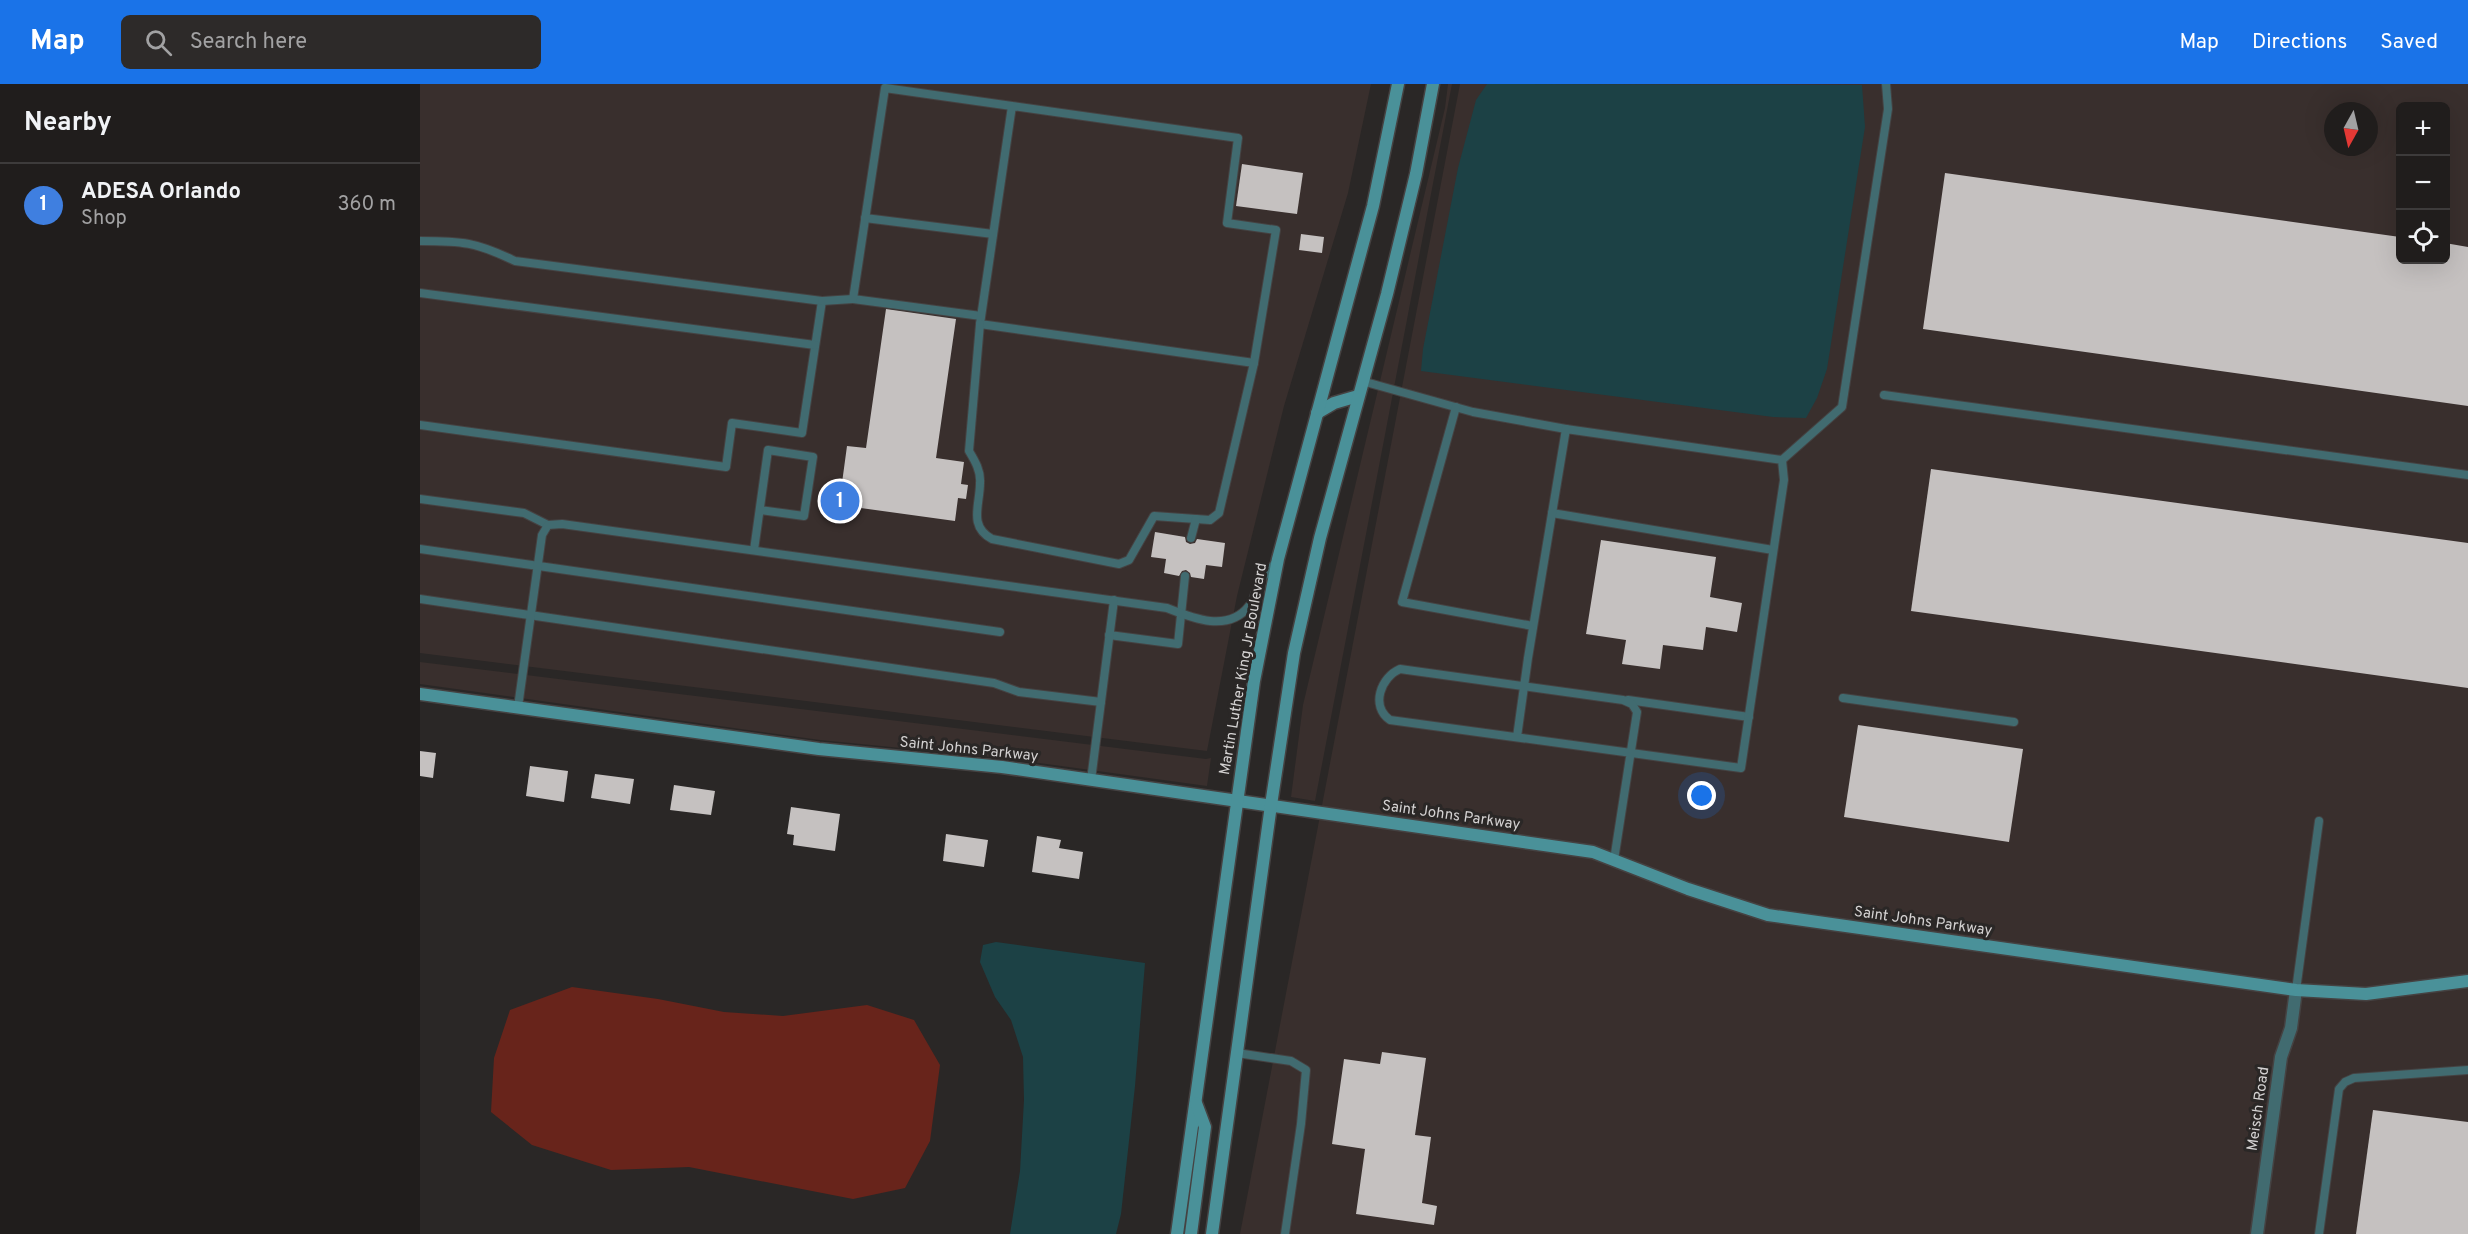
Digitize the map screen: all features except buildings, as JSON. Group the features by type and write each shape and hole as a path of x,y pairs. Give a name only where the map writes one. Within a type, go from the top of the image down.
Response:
{"main road":[{"name":"Martin Luther King Jr Boulevard","path":"1177,1234 1254,681 1278,559 1373,206 1398,84"},
{"path":"1212,1234 1294,652 1320,538 1406,218 1433,84"},
{"path":"1317,413 1334,403 1358,396"},
{"name":"Saint Johns Parkway","path":"420,694 819,749 1002,767 1593,852 1688,889 1768,915 2296,990 2366,994 2468,981"},
{"path":"1191,1234 1205,1127 1196,1102"}],"street":[{"name":"Meisch Road","path":"2257,1234 2281,1057 2291,1028 2296,990"}],"lane":[{"path":"1362,381 1456,407 1566,429 1782,460 1836,414 1842,406 1888,110 1886,84"},
{"path":"853,299 885,88 1238,138 1227,224 1276,230 1254,363 1219,513 1210,520 1154,516 1129,560 1119,564 992,539 982,534 977,523 981,481 978,468 969,451 980,320 1012,106"},
{"path":"865,218 993,234"},
{"path":"420,241 459,241 494,251 515,261 822,301 853,299 1254,363"},
{"path":"420,293 815,345"},
{"path":"420,425 726,467 732,423 802,433 822,301"},
{"path":"1884,396 2468,475"},
{"path":"1456,407 1402,602 1533,626"},
{"path":"1517,737 1566,429"},
{"path":"754,550 768,450 813,457 804,516 760,510"},
{"path":"1749,717 1400,669 1390,674 1382,683 1379,707 1383,715 1390,720 1741,768 1749,717 1773,550 1784,480 1782,460"},
{"path":"420,499 524,513 548,525 562,524 1167,608 1192,619 1217,622 1236,618 1250,605 1259,583 1278,559"},
{"path":"1552,513 1773,550"},
{"path":"1191,538 1196,519"},
{"path":"518,707 542,535 548,525"},
{"path":"420,549 1000,632"},
{"path":"1109,635 1178,644 1185,576"},
{"path":"420,599 994,683 1019,693 1101,702"},
{"path":"1090,780 1114,600"},
{"path":"1842,698 2014,722"},
{"path":"1614,860 1637,712 1632,704 1623,700"},
{"path":"2296,990 2319,821"},
{"path":"1237,1053 1291,1061 1306,1070 1301,1124 1285,1234"},
{"path":"2319,1234 2339,1089 2345,1082 2354,1078 2468,1070"}],"shaded area":[{"path":"420,84 1371,84 1348,193 1284,406 1237,596 1207,751 420,653"},
{"path":"1448,84 1452,84 1315,801 1291,797 1303,705 1445,108"},
{"path":"1460,84 2468,84 2468,1234 1240,1234"},
{"path":"420,662 1211,758 1207,786 1003,758 820,740 420,684"},
{"path":"572,987 658,999 724,1012 783,1016 867,1005 914,1020 940,1065 930,1141 905,1188 853,1199 689,1167 611,1170 532,1145 491,1112 494,1058 510,1010"}],"water":[{"path":"1487,84 1862,85 1865,127 1827,369 1817,398 1806,418 1773,417 1421,371 1423,349 1458,168 1476,100"},
{"path":"996,942 1145,963 1135,1086 1121,1214 1116,1234 1010,1234 1020,1171 1024,1100 1023,1057 1011,1020 995,997 980,962 983,945"}],"place":[{"name":"ADESA Orlando","path":"840,501"}]}
